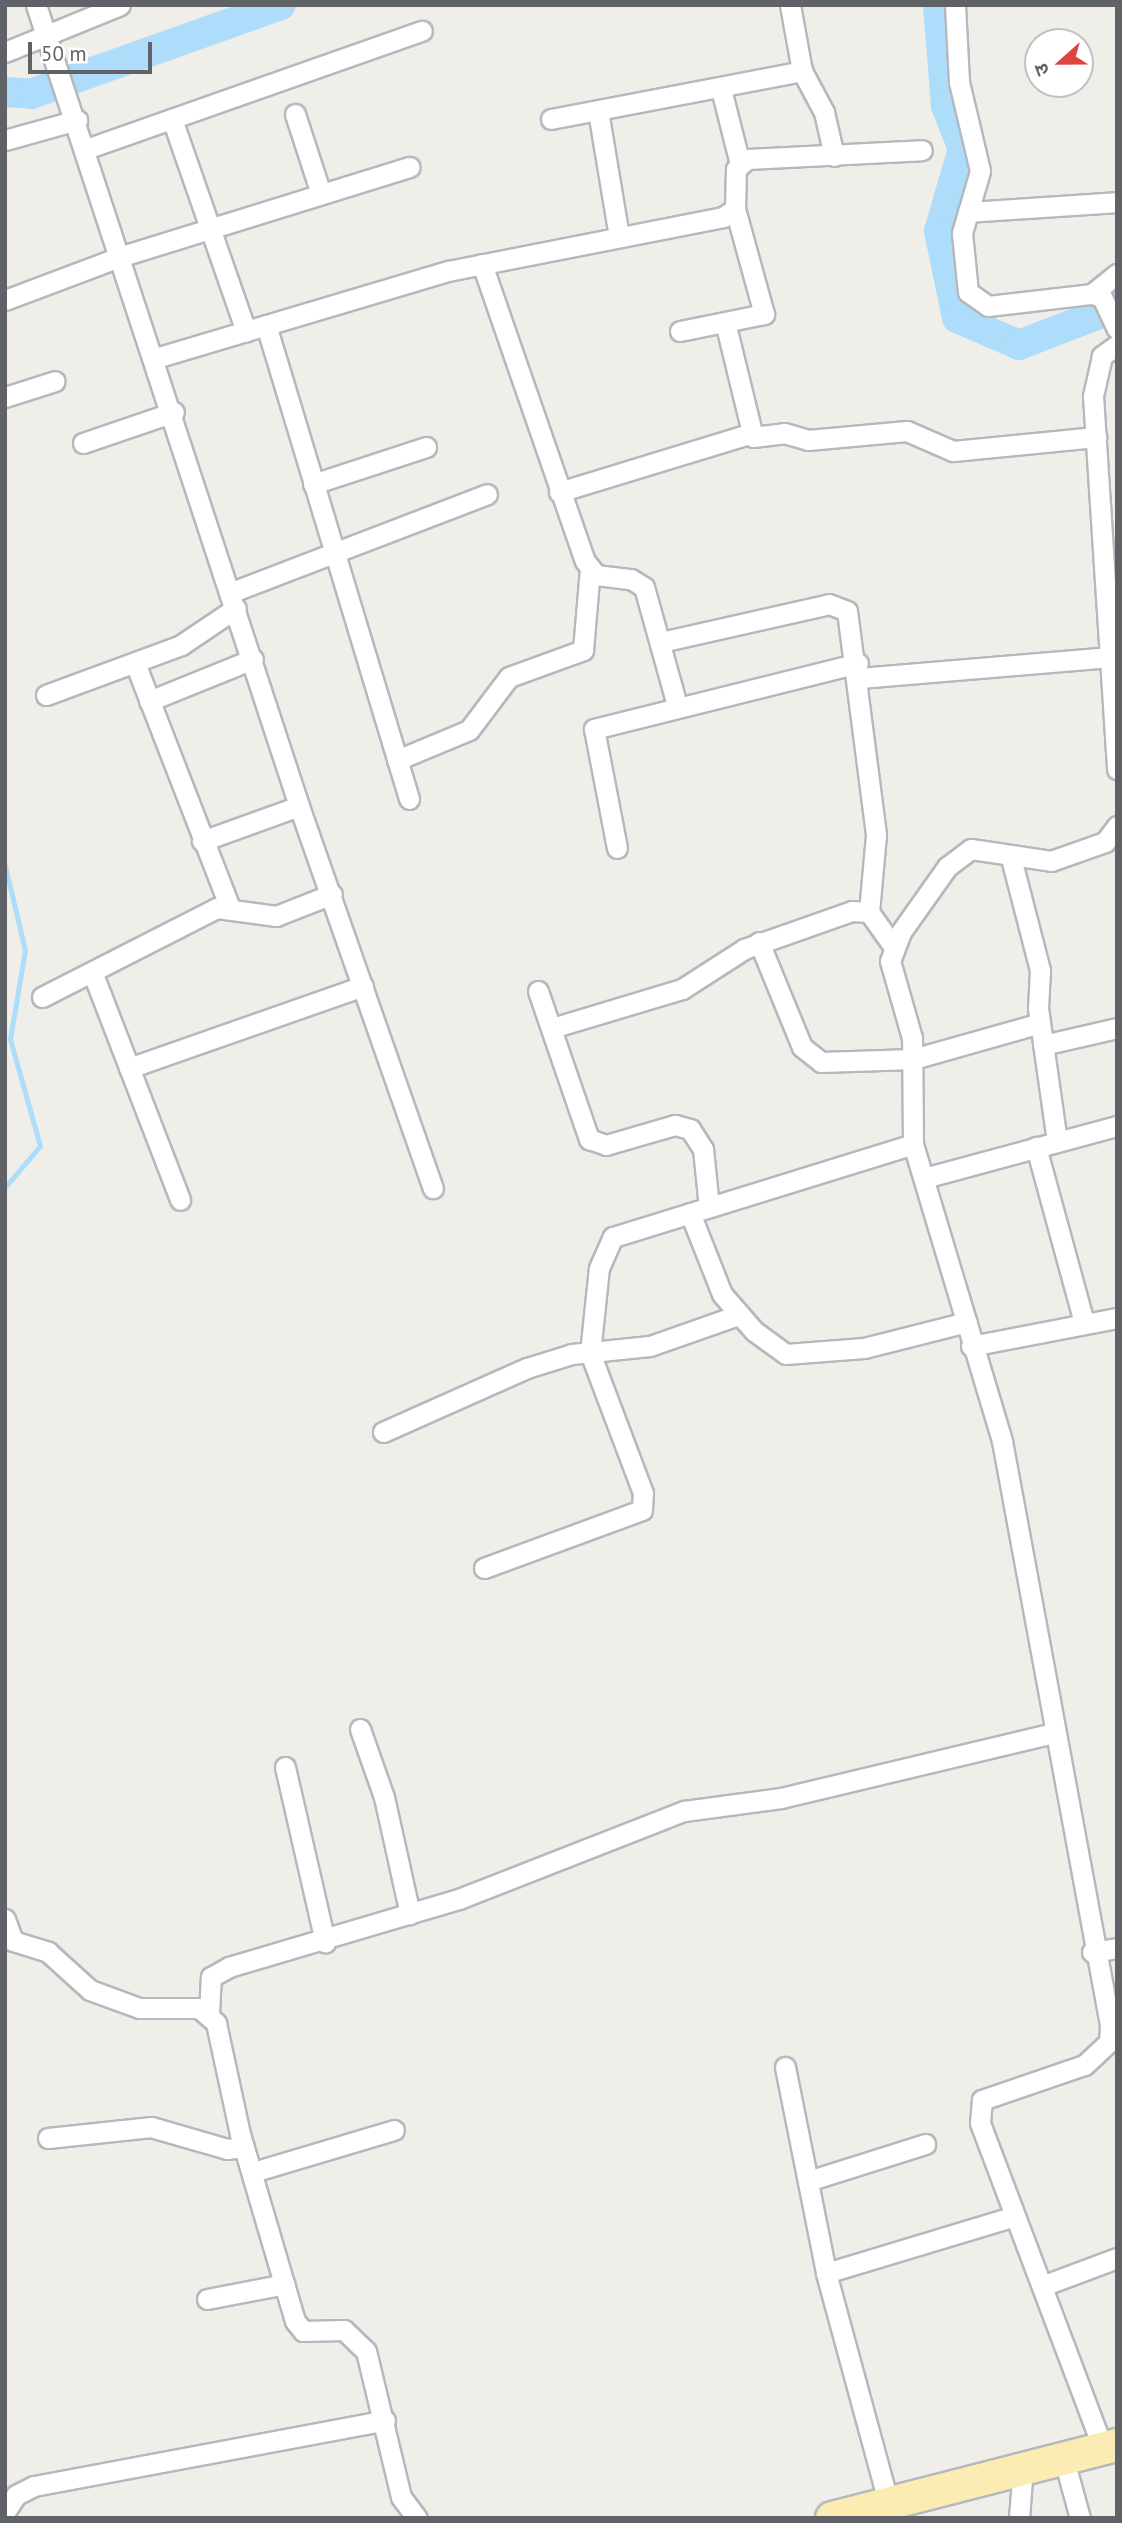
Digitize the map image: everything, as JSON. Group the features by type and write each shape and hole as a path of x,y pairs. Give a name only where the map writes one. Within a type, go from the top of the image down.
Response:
{"main road":[{"path":"832,2518 1023,2466 1110,2446"}],"street":[{"path":"36,5 174,412 299,806 433,1188"},
{"path":"5,52 120,5"},
{"path":"790,5 802,71 824,112 834,156"},
{"path":"955,5 959,82 980,171 968,212 962,256 975,302 988,306 1097,295 1117,274"},
{"path":"86,149 422,31"},
{"path":"551,119 721,89 802,71"},
{"path":"680,331 726,326 764,314 735,208 740,164 721,89"},
{"path":"598,111 620,237"},
{"path":"295,114 321,194"},
{"path":"172,119 246,331"},
{"path":"5,140 77,120"},
{"path":"740,164 786,154 834,156 922,150"},
{"path":"5,300 122,256 410,167"},
{"path":"968,212 1117,202"},
{"path":"156,358 482,264 723,216 735,208"},
{"path":"397,760 470,730 509,677 583,650 590,569 559,492 482,264"},
{"path":"1097,295 1116,328"},
{"path":"266,325 409,799"},
{"path":"726,326 749,434"},
{"path":"1117,345 1102,356 1097,375 1096,437 1114,686 1117,769"},
{"path":"5,397 55,381"},
{"path":"83,443 174,412"},
{"path":"559,492 749,434 808,440 907,431 953,451 1096,437"},
{"path":"313,484 426,447"},
{"path":"46,695 197,637 234,600 333,554 487,494"},
{"path":"590,569 639,582 661,642 677,705"},
{"path":"661,642 829,604 847,611 859,670 876,835 869,912 893,946"},
{"path":"617,848 594,729 677,705 859,670 1110,657"},
{"path":"149,701 253,659"},
{"path":"135,663 229,905"},
{"path":"202,841 299,806"},
{"path":"1110,2446 1042,2286 978,2110 992,2094 1084,2065 1109,2042 1053,1733 1019,1519 971,1346 967,1322 913,1144 913,1059 890,961 893,946 957,857 987,849 1011,858 1051,861 1113,843 1117,826"},
{"path":"1011,858 1040,970 1040,1023 1057,1141"},
{"path":"42,997 229,905 264,917 332,894"},
{"path":"552,1028 682,989 759,942 852,911 869,912"},
{"path":"759,942 796,1035 811,1056 844,1065 913,1059 1040,1023"},
{"path":"93,974 180,1200"},
{"path":"129,1068 363,986"},
{"path":"538,991 589,1139 606,1145 675,1125 690,1129 704,1149 700,1210 714,1282 738,1315 778,1350 796,1356 864,1348 967,1322"},
{"path":"1043,1045 1117,1028"},
{"path":"924,1178 1117,1126"},
{"path":"484,1567 642,1510 643,1493 590,1353 599,1268 613,1237 913,1144"},
{"path":"1036,1147 1084,1323"},
{"path":"383,1432 527,1368 590,1353 650,1346 738,1315"},
{"path":"971,1346 1117,1318"},
{"path":"360,1729 384,1797 410,1914"},
{"path":"418,2518 401,2497 385,2420 359,2341 344,2330 303,2331 285,2284 244,2147 209,2013 214,1974 410,1914 684,1811 780,1798 1053,1733"},
{"path":"285,1768 324,1942"},
{"path":"5,1919 13,1941 48,1952 102,1996 152,2010 209,2013"},
{"path":"1092,1952 1117,1948"},
{"path":"785,2067 825,2273 888,2501"},
{"path":"48,2138 151,2127 227,2148 244,2147"},
{"path":"253,2172 394,2130"},
{"path":"807,2181 925,2144"},
{"path":"825,2273 1015,2216"},
{"path":"1042,2286 1117,2258"},
{"path":"207,2299 285,2284"},
{"path":"5,2511 16,2496 34,2486 385,2420"},
{"path":"1063,2456 1080,2518"},
{"path":"1019,2518 1023,2466"}],"waterway":[{"path":"5,92 31,94 281,5"},
{"path":"938,5 946,106 963,149 939,231 957,318 1019,345 1117,307"},
{"path":"5,866 25,950 10,1039 40,1146 5,1187"}]}
